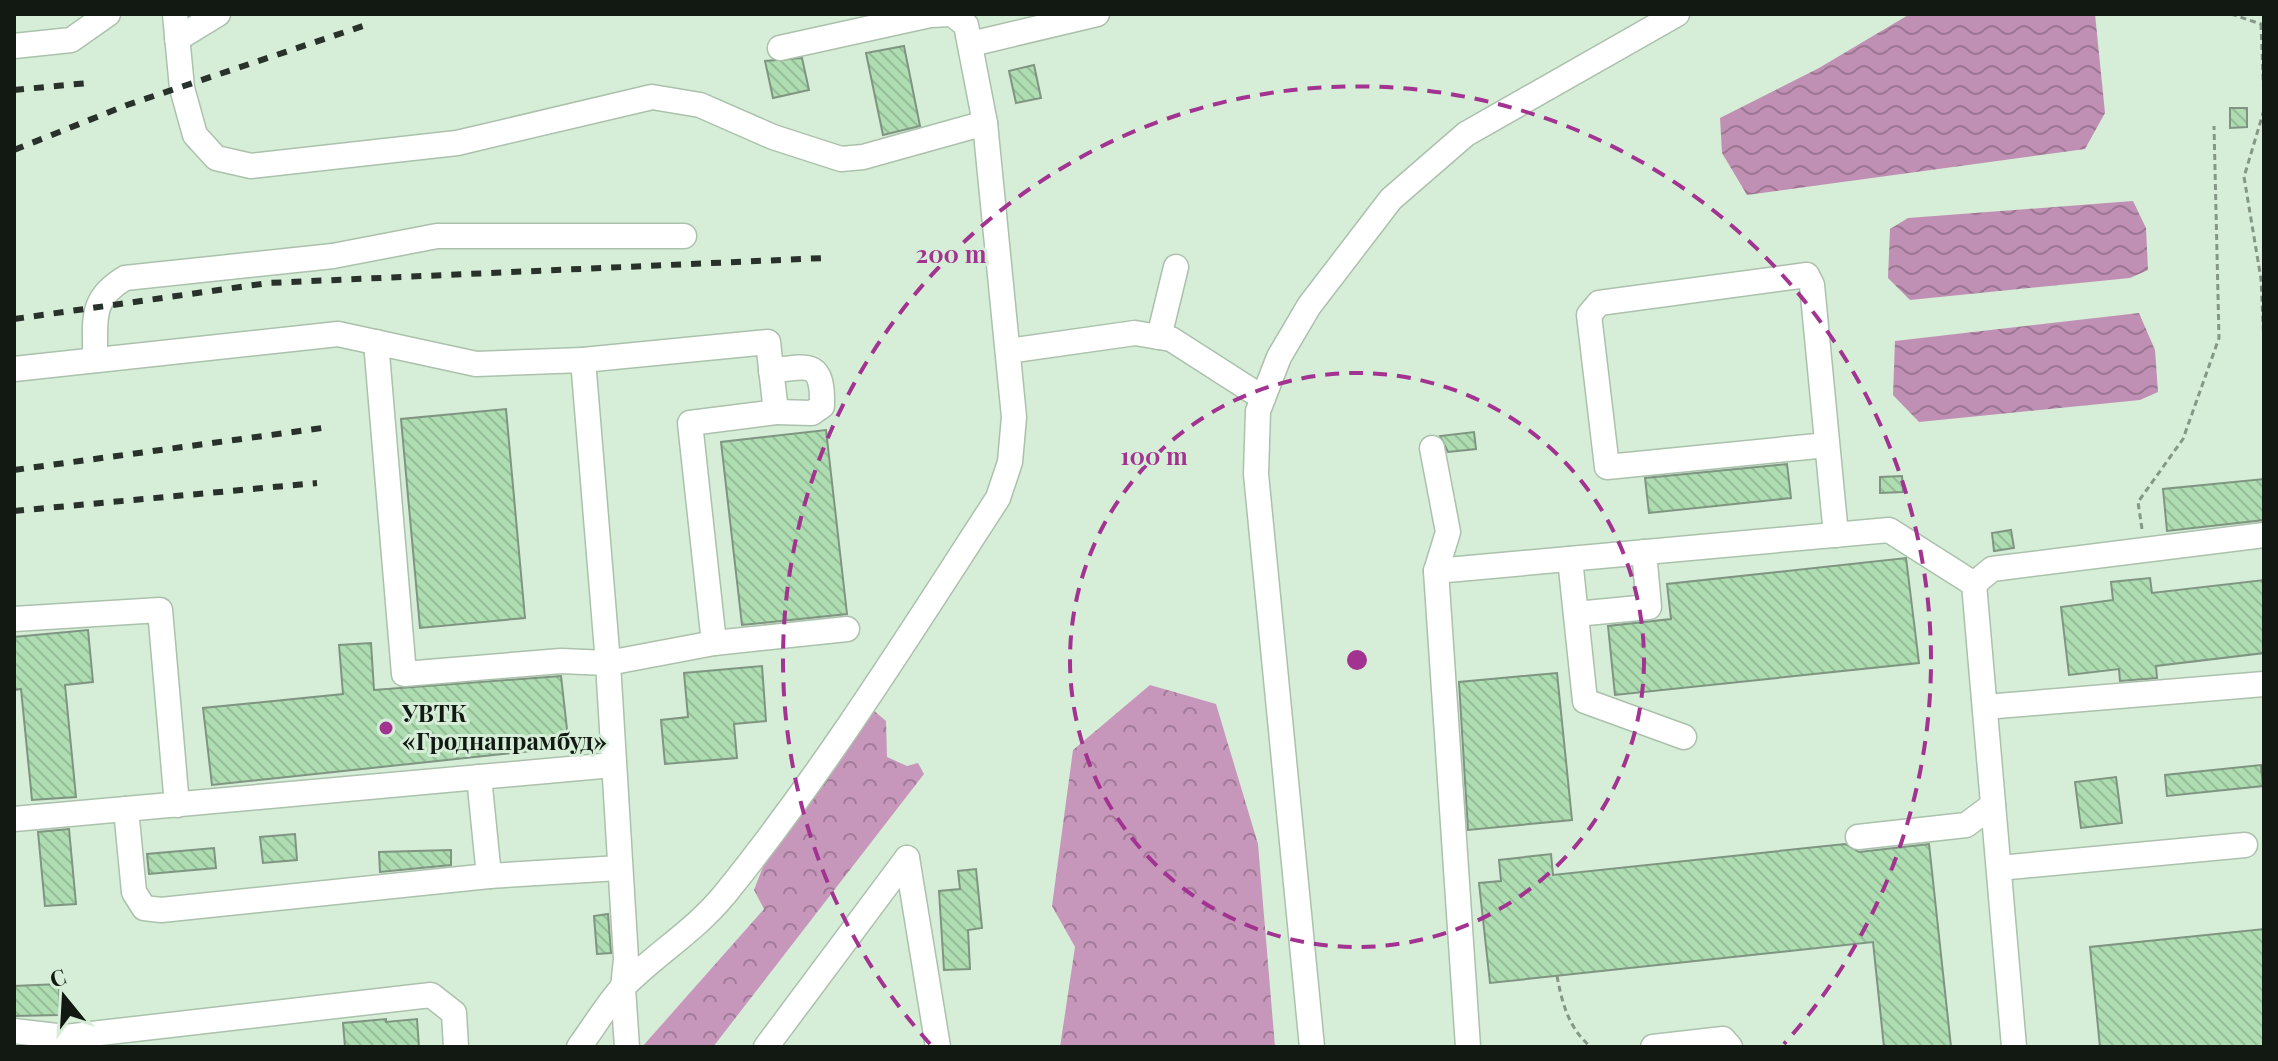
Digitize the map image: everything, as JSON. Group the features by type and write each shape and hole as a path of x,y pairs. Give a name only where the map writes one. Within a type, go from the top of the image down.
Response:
{"lane":[{"path":"14,46 71,40 108,14"},
{"path":"175,14 182,88 195,135 216,158 251,166 457,143 652,97 700,105 773,137 841,159 863,157 985,123"},
{"path":"177,39 218,14"},
{"path":"579,1047 623,988 693,930 725,894 874,690 998,498 1010,462 1014,417 1008,351 985,123 966,25 952,14 930,15 780,48"},
{"path":"971,44 1097,14"},
{"path":"1312,1047 1256,474 1258,411 1279,357 1309,306 1391,199 1466,134 1677,14"},
{"path":"95,360 96,307 104,290 125,278 333,256 437,236 684,236"},
{"path":"1159,337 1176,267"},
{"path":"1827,445 1607,467 1589,315 1599,303 1807,275 1812,285 1836,535"},
{"path":"1008,351 1135,333 1171,339 1263,398"},
{"path":"14,369 338,334 476,364 583,360 768,342 776,412"},
{"path":"376,342 404,674 561,661 608,663 714,643 847,629"},
{"path":"583,360 608,663 626,959 623,988 627,1047"},
{"path":"714,643 690,423 776,412 812,413 822,406 823,381 816,370 805,366 771,371"},
{"path":"1432,448 1448,532 1436,571 1468,1047"},
{"path":"1436,571 1889,530 1974,584"},
{"path":"1974,584 1992,569 2264,535"},
{"path":"1576,614 1649,607 1644,552"},
{"path":"1570,559 1585,701 1684,737"},
{"path":"1974,584 2014,1047"},
{"path":"14,619 160,610 177,805"},
{"path":"1985,707 2264,684"},
{"path":"14,819 613,765"},
{"path":"479,777 489,876"},
{"path":"1858,837 1966,825 1993,805"},
{"path":"126,809 134,892 144,908 161,910 489,876 619,868"},
{"path":"1999,868 2245,845"},
{"path":"766,1047 907,858 938,1047"},
{"path":"14,1031 65,1037 431,995 454,1013 456,1047"},
{"path":"1653,1047 1723,1039 1730,1047"}],"path":[{"path":"2231,14 2262,25 2264,100"},
{"path":"2264,110 2244,177 2261,279 2264,343"},
{"path":"2144,548 2138,502 2183,439 2219,338 2214,126"},
{"path":"1557,976 1562,1005 1580,1038 1591,1047"}],"green space":[{"path":"1150,685 1216,704 1258,844 1275,1047 1060,1047 1075,947 1052,906 1073,750"},
{"path":"872,709 886,721 887,757 907,766 918,763 924,774 713,1047 642,1047 764,909 754,890 775,836"}],"water":[{"path":"1910,14 2095,14 2105,113 2085,149 1747,195 1722,153 1720,118 1819,68"},
{"path":"2133,201 2146,228 2148,270 2130,278 1910,300 1888,278 1890,229 1908,218"},
{"path":"2139,313 2155,350 2158,392 2140,400 1919,422 1893,395 1895,341"}],"building":[{"path":"904,46 920,126 883,135 866,53"},
{"path":"802,58 809,90 773,98 765,61"},
{"path":"1034,65 1041,98 1016,103 1009,71"},
{"path":"2230,108 2247,108 2247,127 2230,128"},
{"path":"506,409 525,618 420,628 401,419"},
{"path":"826,430 847,614 742,625 721,442"},
{"path":"1474,432 1476,449 1448,452 1440,436"},
{"path":"1787,464 1791,498 1649,513 1645,478"},
{"path":"1902,476 1903,492 1880,493 1880,477"},
{"path":"2264,479 2264,520 2167,531 2163,489"},
{"path":"2011,530 2014,548 1994,551 1992,533"},
{"path":"1906,558 1919,663 1615,695 1608,626 1671,619 1667,584"},
{"path":"2150,578 2152,593 2264,580 2264,653 2156,666 2157,678 2120,681 2119,669 2069,675 2061,607 2113,600 2111,582"},
{"path":"88,630 93,682 65,685 76,797 32,800 21,689 14,690 14,637"},
{"name":"УВТК «Гроднапрамбуд»","path":"371,643 374,690 561,676 569,747 212,785 203,708 343,694 339,645"},
{"path":"762,666 766,721 734,724 737,758 665,764 661,720 688,717 684,673"},
{"path":"1557,673 1572,820 1468,830 1459,682"},
{"path":"2261,765 2263,786 2167,796 2165,775"},
{"path":"2116,777 2122,823 2081,828 2075,782"},
{"path":"69,829 76,904 45,906 38,832"},
{"path":"295,834 297,860 263,863 260,837"},
{"path":"1845,844 1859,852 1929,844 1951,1047 1884,1047 1873,942 1490,983 1479,883 1501,881 1499,860 1551,854 1553,875"},
{"path":"214,848 216,868 149,874 147,854"},
{"path":"451,850 451,865 380,872 379,852"},
{"path":"976,869 982,928 968,930 970,969 944,970 939,891 960,889 958,871"},
{"path":"608,914 611,953 597,954 594,916"},
{"path":"2264,929 2264,1047 2100,1047 2090,947"},
{"path":"59,984 60,1015 14,1016 14,986"},
{"path":"386,1019 386,1022 417,1019 419,1047 345,1047 343,1023"}],"railway":[{"path":"14,150 127,105 363,26"},
{"path":"14,90 88,83"},
{"path":"14,319 268,283 824,258"},
{"path":"14,470 322,428"},
{"path":"14,511 317,483"}],"place":[{"name":"УВТК «Гроднапрамбуд»","path":"386,728"}]}
